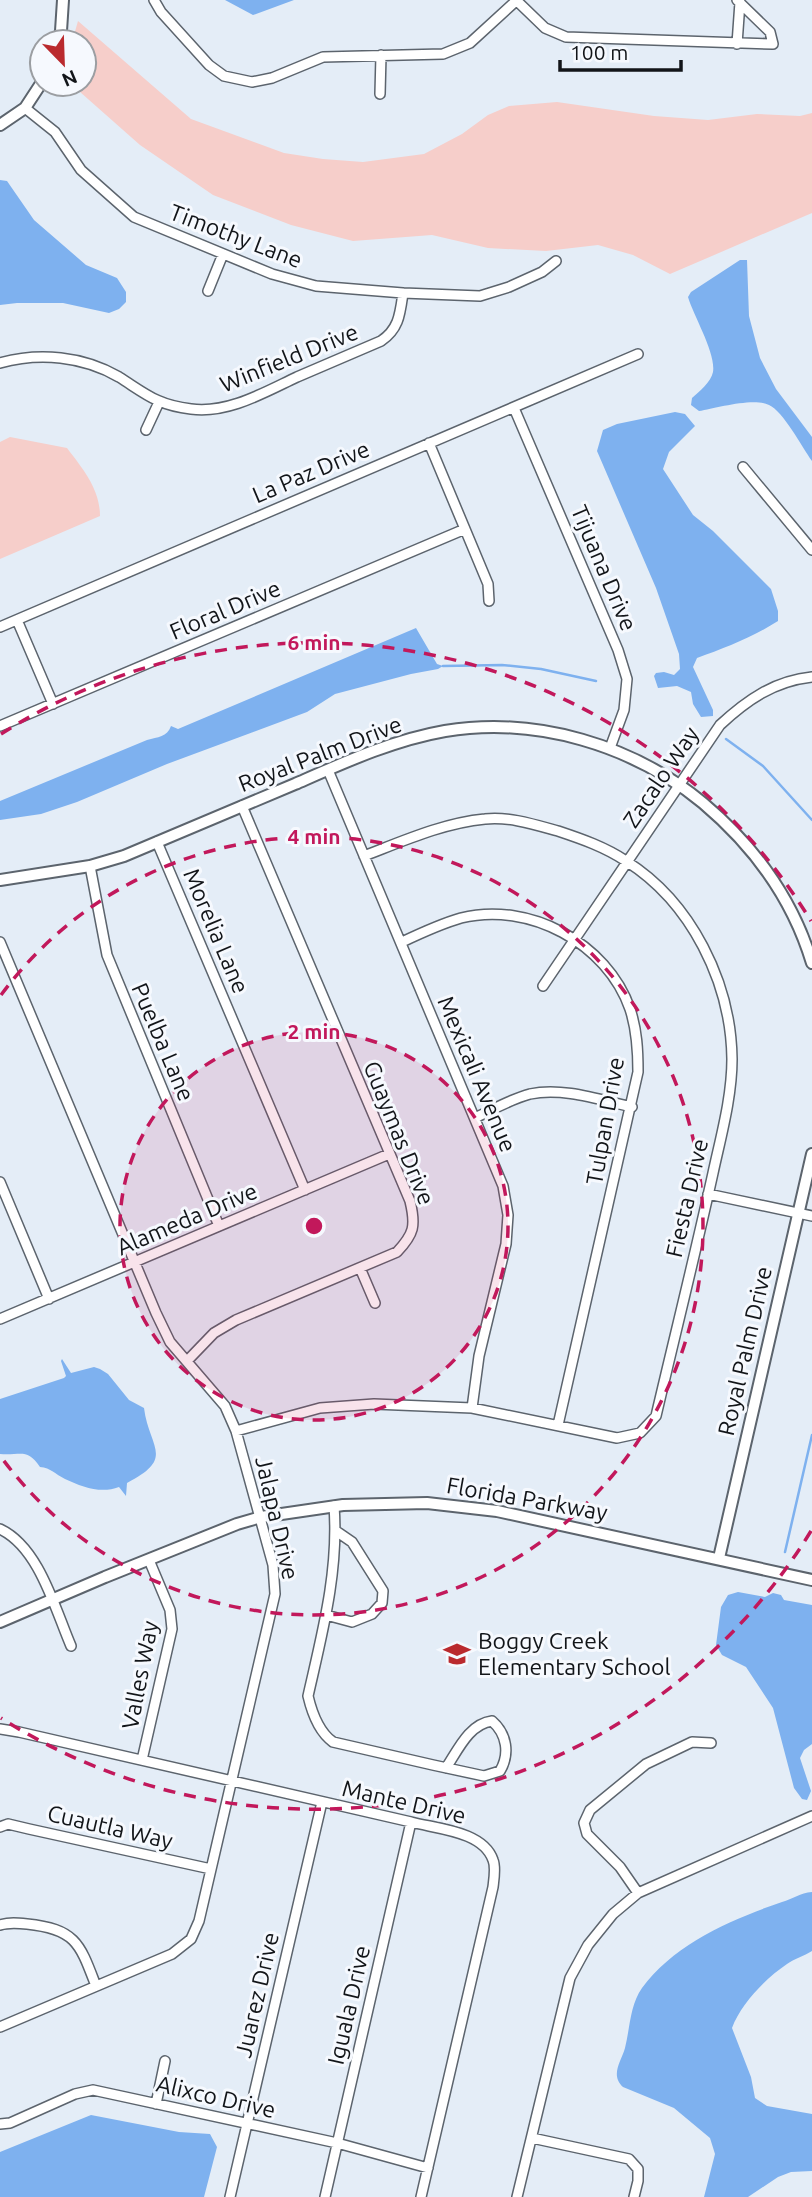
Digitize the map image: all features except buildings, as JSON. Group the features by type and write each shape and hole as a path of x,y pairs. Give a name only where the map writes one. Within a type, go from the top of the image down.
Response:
{"street":[{"path":"60,28 63,0"},
{"path":"154,0 182,37 209,65 224,76 252,82 272,78 323,57 443,54 470,43 516,0 545,28 566,37 773,44 770,32 738,1"},
{"path":"737,44 738,1"},
{"path":"380,94 381,55"},
{"path":"0,125 25,107 31,98"},
{"name":"Timothy Lane","path":"25,107 55,132 80,170 134,217 272,274 316,286 465,296 493,293 542,272 556,261"},
{"path":"208,291 223,254"},
{"name":"Winfield Drive","path":"0,363 37,357 74,360 118,377 140,393 159,402 192,409 228,406 381,341 396,327 400,318 402,293"},
{"name":"La Paz Drive","path":"0,627 638,354"},
{"path":"146,430 159,402"},
{"name":"Tijuana Drive","path":"514,408 618,650 627,678 624,710 610,748"},
{"path":"429,443 488,584 489,601"},
{"path":"743,467 812,550"},
{"name":"Floral Drive","path":"0,726 465,529"},
{"path":"17,620 52,704"},
{"name":"Zacalo Way","path":"543,986 720,725 742,704 774,686 812,677"},
{"name":"Royal Palm Drive","path":"0,880 90,866 124,856 397,743 445,731 484,728 526,730 610,748 644,763 681,785 728,824 769,873 792,910 812,963"},
{"name":"Mexicali Avenue","path":"328,770 503,1186 508,1215 506,1244 479,1356 472,1408"},
{"name":"Guaymas Drive","path":"187,1361 214,1334 236,1320 397,1252 410,1238 415,1219 242,806"},
{"name":"Fiesta Drive","path":"236,1431 320,1408 374,1404 472,1408 617,1438 633,1437 651,1424 656,1416 708,1194 731,1077 731,1035 723,996 712,964 692,928 677,908 627,862 585,840 534,824 487,818 436,829 364,856"},
{"name":"Morelia Lane","path":"157,842 305,1190"},
{"name":"Puelba Lane","path":"90,866 107,955 219,1226"},
{"name":"Tulpan Drive","path":"402,943 427,930 462,918 486,915 528,919 559,930 599,960 618,984 629,1007 638,1041 638,1072 558,1425"},
{"name":"Jalapa Drive","path":"0,942 170,1342 225,1406 236,1431 273,1565 275,1594 200,1921 191,1940 172,1954 0,2027"},
{"path":"475,1118 521,1097 545,1092 566,1093 632,1107"},
{"name":"Alameda Drive","path":"0,1319 389,1154"},
{"name":"Royal Palm Drive","path":"719,1558 812,1154"},
{"path":"0,1182 49,1299"},
{"path":"708,1194 812,1216"},
{"path":"360,1268 375,1303"},
{"name":"Florida Parkway","path":"0,1622 237,1524 261,1517 334,1506 427,1503 497,1511 812,1580"},
{"path":"334,1506 336,1531 326,1615 308,1696 311,1711 326,1737 333,1742 446,1768 484,1776 500,1771 505,1763 506,1750 501,1729 492,1721 481,1722 473,1728 446,1768"},
{"path":"0,1529 12,1535 34,1561 71,1646"},
{"path":"326,1615 352,1622 372,1614 382,1603 383,1591 352,1542 336,1531"},
{"name":"Valles Way","path":"142,1760 172,1629 170,1609 149,1560"},
{"name":"Mante Drive","path":"0,1730 19,1732 411,1822 472,1837 487,1847 495,1862 491,1898 421,2197"},
{"path":"638,1893 620,1867 587,1834 584,1823 590,1810 646,1764 692,1742 712,1743"},
{"name":"Juarez Drive","path":"230,2197 322,1802"},
{"path":"517,2197 570,1978 588,1945 613,1914 638,1893 812,1816"},
{"name":"Iguala Drive","path":"325,2197 411,1822"},
{"name":"Cuautla Way","path":"0,1827 8,1824 211,1869"},
{"path":"0,1926 7,1923 42,1926 67,1934 81,1948 96,1986"},
{"path":"156,2104 165,2061"},
{"name":"Alixco Drive","path":"0,2124 10,2123 75,2094 93,2090 337,2143 428,2168"},
{"path":"531,2138 629,2159 638,2169 635,2197"}],"shaded area":[{"path":"78,21 86,28 76,28"},
{"path":"98,38 191,119 284,153 323,159 363,162 424,154 462,134 488,115 509,106 557,102 654,116 708,120 757,114 800,116 812,113 812,213 670,274 633,255 598,245 546,251 488,248 432,235 353,241 291,225 213,195 140,145 87,98 98,98"},
{"path":"10,437 67,448 94,488 100,516 0,559 0,442"}],"water":[{"path":"225,0 294,0 253,15"},
{"path":"0,180 7,181 34,220 86,265 117,278 126,292 126,302 119,309 109,313 63,303 0,305"},
{"path":"740,260 747,260 749,316 760,358 776,389 812,437 812,461 786,422 769,405 754,402 699,411 691,405 692,398 710,379 713,364 688,297 691,292"},
{"path":"675,412 685,414 695,426 669,452 663,469 693,515 713,531 771,589 778,611 778,621 768,627 739,642 697,658 693,667 713,710 713,716 701,717 693,704 691,692 677,686 658,688 654,676 664,672 674,675 680,669 679,654 656,588 597,451 603,430 617,424"},
{"path":"416,628 437,664 443,666 335,694 307,712 167,764 77,802 41,814 0,820 0,801 162,736 171,726 178,729"},
{"path":"62,1359 71,1373 94,1367 100,1369 108,1374 129,1400 144,1408 156,1451 155,1459 142,1474 127,1483 126,1496 119,1487 98,1490 71,1482 40,1467 27,1455 0,1454 0,1399 64,1378 66,1376"},
{"path":"738,1592 765,1597 773,1593 781,1595 784,1600 812,1605 812,1744 804,1750 800,1758 811,1791 807,1800 802,1799 794,1788 773,1708 746,1667 722,1655 716,1645 721,1607 728,1595"},
{"path":"812,1892 812,1951 787,1964 763,1984 741,2010 732,2028 751,2077 755,2098 767,2106 812,2114 812,2171 791,2172 778,2177 748,2197 704,2197 715,2154 710,2138 674,2108 623,2087 617,2078 635,2002 655,1972 687,1946 744,1916"},
{"path":"91,2115 179,2132 210,2134 217,2147 204,2197 0,2197 0,2152"}],"waterway":[{"path":"443,666 502,665 541,669 596,681"},
{"path":"726,739 763,766 812,820"},
{"path":"785,1552 812,1435"}],"place":[{"name":"Boggy Creek Elementary School","path":"457,1654"}]}
